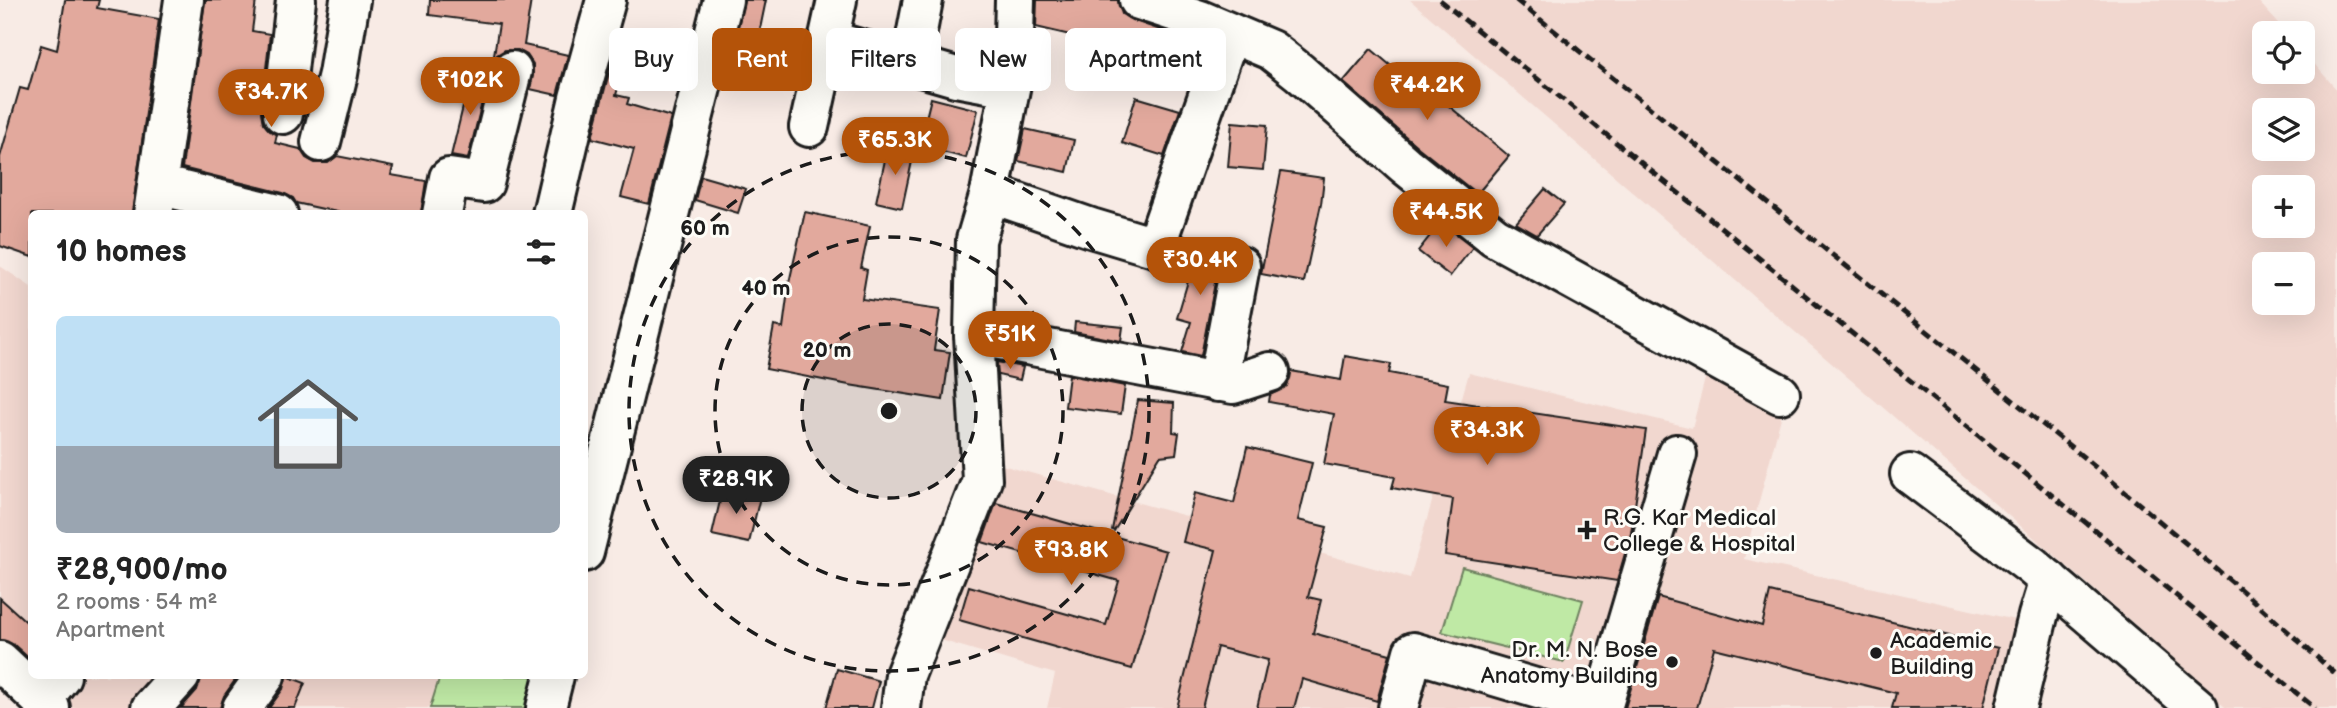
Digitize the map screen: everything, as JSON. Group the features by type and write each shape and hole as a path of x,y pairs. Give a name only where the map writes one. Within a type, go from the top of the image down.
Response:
{"street":[{"path":"184,0 156,199 245,210"},
{"path":"284,114 296,0"},
{"path":"321,142 338,74 351,0"},
{"path":"553,210 579,98 606,0"},
{"path":"588,519 595,461 723,0"},
{"path":"831,28 837,0"},
{"path":"918,28 923,0"},
{"path":"1014,28 1015,0"},
{"path":"1139,0 1200,20 1271,50 1405,165 1495,237 1780,394"},
{"path":"990,193 1163,249 1230,33"},
{"path":"809,127 826,49"},
{"path":"443,210 449,178 484,183 513,71"},
{"path":"901,708 905,675 982,480 974,335 976,240 990,193 1009,91"},
{"path":"1218,382 1240,266"},
{"path":"974,335 1233,384 1270,372"},
{"path":"1398,708 1413,652 1603,708 1677,454"},
{"path":"1910,474 2049,580 2198,708"},
{"path":"2015,708 2049,580"},
{"path":"0,662 51,695"},
{"path":"151,708 177,679"},
{"path":"242,708 263,679"},
{"path":"546,708 553,679"}],"shaded area":[{"path":"1410,0 2257,0 2276,21 2252,21 2252,84 2315,84 2315,65 2337,90 2337,708 2226,708 2140,629"},
{"path":"0,266 28,285 28,678 0,653"},
{"name":"R.G. Kar Medical College & Hospital","path":"1710,360 1785,402 1744,559 2024,622 2005,708 1047,708 1055,674 927,636 991,462 1410,578 1469,373 1692,428"},
{"path":"29,679 439,679 430,708 61,708"}],"green space":[{"path":"1462,567 1583,600 1564,662 1442,632"},
{"path":"439,679 544,679 537,708 430,708"}],"building":[{"path":"65,0 99,0 97,8 159,19 133,210 28,210 28,256 0,246 0,157 20,88 28,90 41,45 57,50"},
{"path":"205,0 256,0 252,31 270,34 261,112 263,123 277,134 275,143 300,149 306,158 315,163 328,163 337,156 393,167 391,175 426,181 422,210 328,210 296,203 293,198 283,193 182,168"},
{"path":"430,0 531,0 524,45 568,55 557,95 530,89 533,64 527,55 518,50 505,50 493,61 499,24 429,15"},
{"path":"744,0 766,0 760,28 738,28"},
{"path":"1037,0 1118,0 1122,14 1155,28 1065,28 1065,34 1051,31 1051,28 1036,27"},
{"path":"1371,49 1415,86 1419,81 1509,156 1477,194 1343,82"},
{"path":"609,73 609,91 617,91 616,95 629,98 627,104 671,117 649,204 621,197 634,149 592,138"},
{"path":"471,74 488,78 468,159 451,156"},
{"path":"1136,97 1180,110 1164,156 1122,143"},
{"path":"931,98 978,110 966,158 919,146"},
{"path":"1232,122 1267,125 1263,170 1228,167"},
{"path":"1025,129 1074,140 1067,172 1018,161"},
{"path":"888,146 914,152 902,208 876,202"},
{"path":"1281,172 1324,178 1304,282 1261,274"},
{"path":"701,176 746,189 738,213 695,200"},
{"path":"1545,189 1564,204 1537,235 1516,223"},
{"path":"805,212 870,226 861,268 867,270 862,299 940,310 934,350 950,352 943,400 766,369 774,326 783,328 789,283"},
{"path":"1441,222 1473,247 1450,276 1418,251"},
{"path":"1199,244 1224,251 1219,262 1201,356 1182,352 1191,322 1177,318"},
{"path":"1075,322 1123,327 1121,341 1074,332"},
{"path":"1345,356 1391,364 1389,373 1448,384 1445,400 1646,430 1631,533 1617,581 1445,555 1453,499 1392,488 1395,477 1324,464 1334,414 1269,402 1270,395 1287,386 1291,371 1341,380"},
{"path":"997,362 1023,367 1020,380 998,375"},
{"path":"1069,375 1125,386 1121,414 1065,407"},
{"path":"1138,400 1174,403 1173,432 1179,433 1176,454 1160,456 1114,531 1112,530"},
{"path":"1247,447 1312,463 1298,520 1327,527 1308,597 1321,600 1313,633 1390,654 1377,701 1302,679 1294,708 1257,708 1268,660 1217,647 1202,708 1177,708 1216,550 1183,542 1195,493 1234,503"},
{"path":"723,488 760,497 749,543 712,535"},
{"path":"996,503 1166,551 1132,669 959,620 969,586 1106,625 1119,581 982,542"},
{"name":"Academic Building","path":"1770,592 1998,648 1983,708 1892,708 1896,693 1714,648 1697,708 1625,708 1658,597 1762,626"},
{"path":"0,598 28,623 28,657 14,645 0,640"},
{"path":"837,669 879,681 872,708 826,708"},
{"path":"200,679 236,679 224,696 220,708 181,708 197,690"},
{"path":"285,679 305,683 295,708 269,708 283,689"}],"railway":[{"path":"1440,0 2315,708"},
{"path":"1516,0 2087,460 2337,675"}],"place":[{"name":"R.G. Kar Medical College & Hospital","path":"1587,530"},
{"name":"Academic Building","path":"1876,653"},
{"name":"Dr. M. N. Bose Anatomy Building","path":"1672,662"}]}
